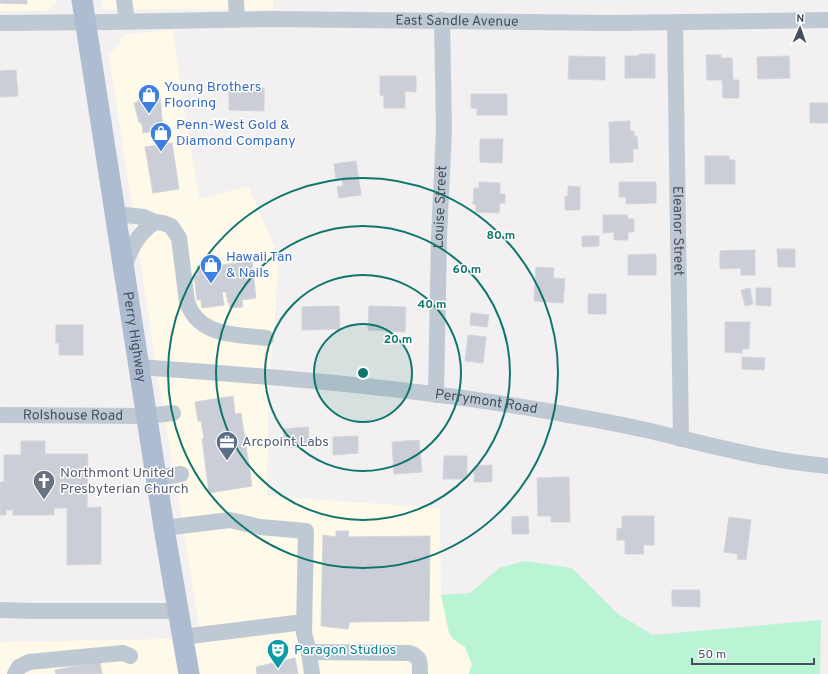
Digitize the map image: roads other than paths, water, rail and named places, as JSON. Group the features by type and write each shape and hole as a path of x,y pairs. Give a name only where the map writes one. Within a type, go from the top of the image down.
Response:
{"main road":[{"name":"Perry Highway","path":"82,0 164,528 189,674"}],"street":[{"path":"125,0 127,21"},
{"path":"236,0 237,20"},
{"name":"East Sandle Avenue","path":"0,23 329,18 675,23 828,20"},
{"name":"Louise Street","path":"436,395 439,237 444,124 442,20"},
{"name":"Eleanor Street","path":"675,23 681,439"},
{"path":"116,214 143,217 171,226 179,238 187,302 190,310 201,324 209,329 223,333 266,338"},
{"path":"124,268 137,238 155,222"},
{"name":"Perrymont Road","path":"139,367 226,373 436,395 552,412 645,430 786,461 828,466"},
{"name":"Rolshouse Road","path":"0,415 147,416 173,413"},
{"path":"157,478 181,474"},
{"path":"164,528 230,520 260,527 306,531 304,633 309,652 312,674"},
{"path":"0,610 178,611"},
{"path":"182,636 304,622"},
{"path":"309,652 409,653 414,654 419,658 420,674"},
{"path":"15,674 19,667 29,662 41,667 123,653 130,656"}],"place":[{"name":"Young Brothers Flooring","path":"149,114"},
{"name":"Penn-West Gold & Diamond Company","path":"161,152"},
{"name":"Hawaii Tan & Nails","path":"211,284"},
{"name":"Arcpoint Labs","path":"227,462"},
{"name":"Northmont United Presbyterian Church","path":"44,500"},
{"name":"Paragon Studios","path":"278,670"}]}
